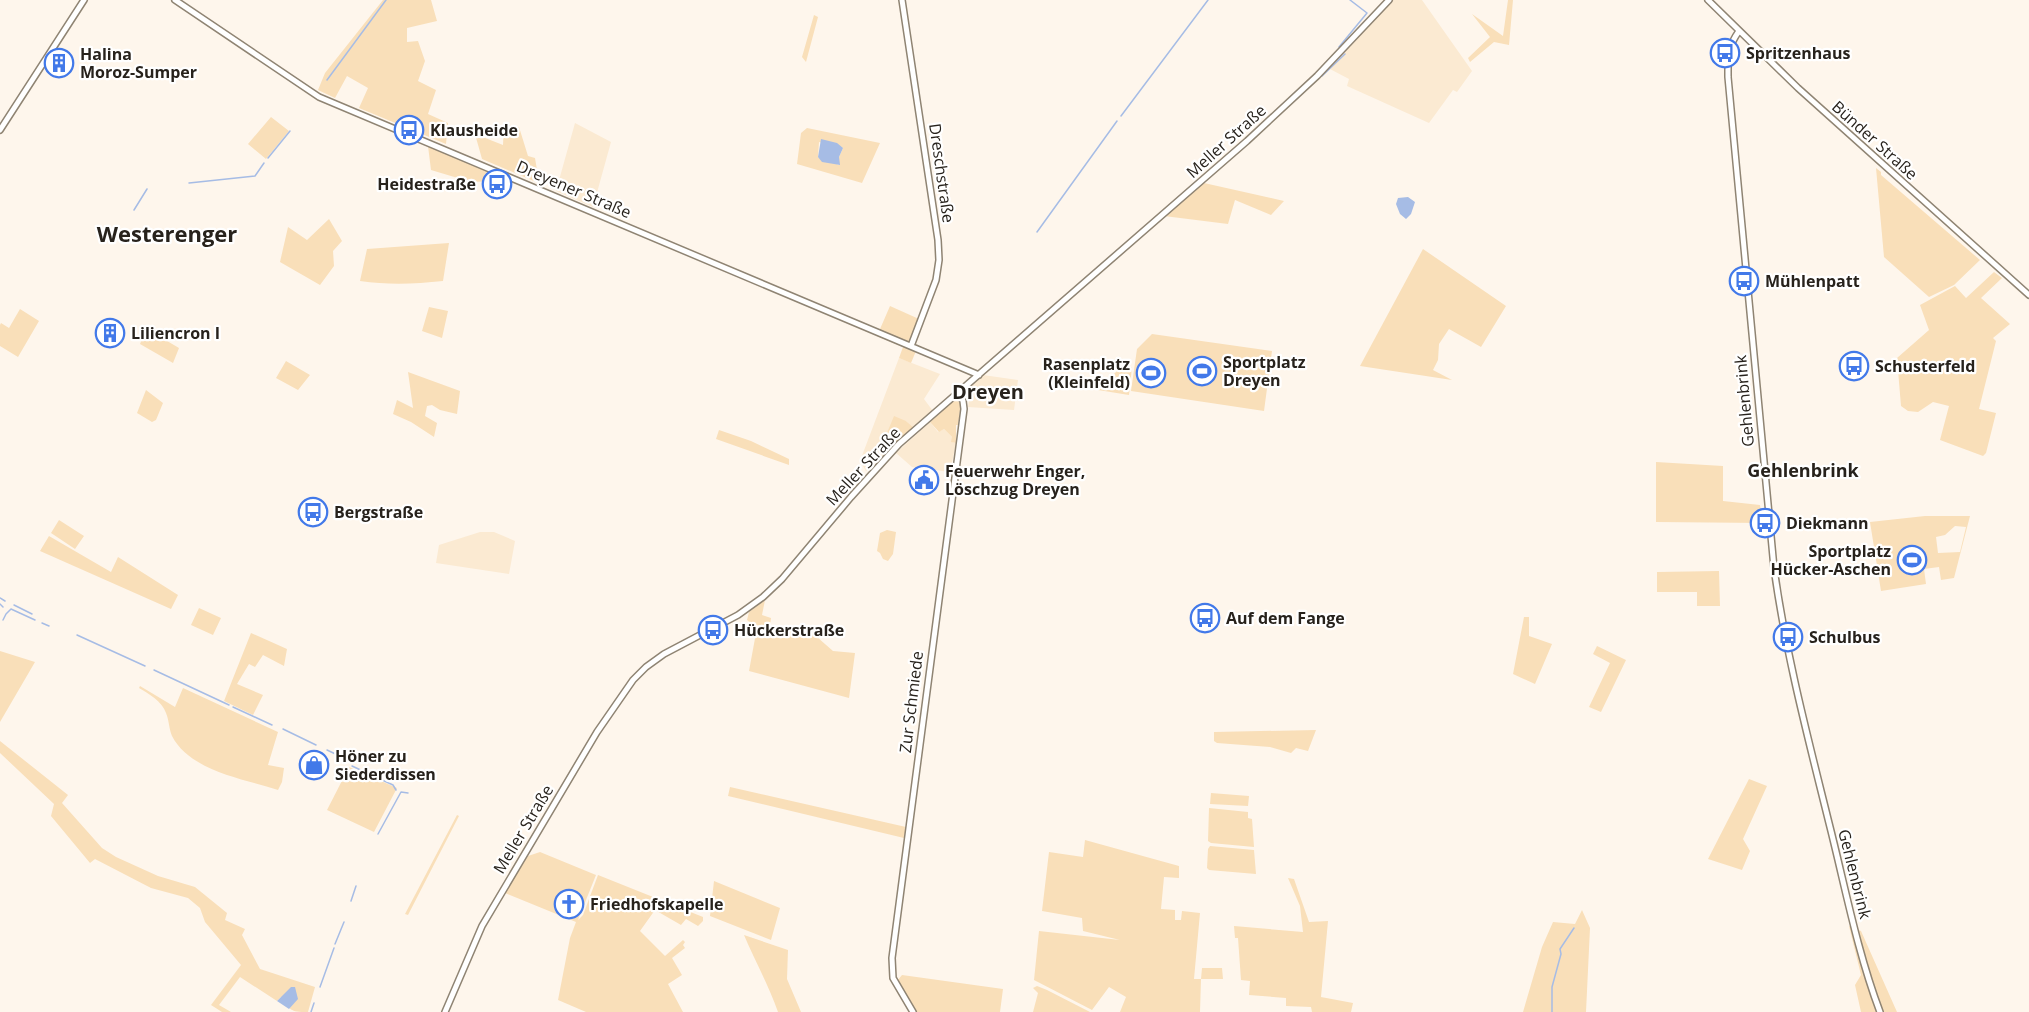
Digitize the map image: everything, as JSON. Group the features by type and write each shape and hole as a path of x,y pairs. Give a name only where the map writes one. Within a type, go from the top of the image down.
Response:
{"street":[{"path":"0,129 84,0"},
{"name":"Dreyener Straße","path":"175,0 319,97 978,375"},
{"name":"Dreschstraße","path":"902,0 935,217 939,260 933,290 911,345"},
{"name":"Meller Straße","path":"446,1012 482,926 597,732 633,680 664,654 738,615 763,597 782,579 899,444 1247,141 1309,83 1389,0"},
{"name":"Bünder Straße","path":"1708,0 1875,159 2029,295"},
{"name":"Gehlenbrink","path":"1739,31 1730,45 1728,77 1773,568 1779,610 1795,685 1863,961 1880,1012"},
{"name":"Zur Schmiede","path":"913,1012 893,978 892,958 964,409 958,392"}],"shaded area":[{"path":"383,0 431,0 437,21 407,28 407,42 418,41 425,61 418,81 436,90 428,114 448,123 446,144 359,108 368,88 347,76 335,98 318,90 325,73"},
{"path":"1391,0 1422,0 1472,71 1457,92 1453,90 1429,123 1347,86 1349,79 1328,68"},
{"path":"1508,0 1513,0 1509,45 1494,42 1470,62 1468,58 1490,37 1472,14 1503,36"},
{"path":"814,15 818,17 806,62 802,57"},
{"path":"271,117 289,131 266,159 248,144"},
{"path":"575,123 611,142 593,207 556,191"},
{"path":"504,124 519,127 528,156 535,158 536,182 482,159 475,134 503,145"},
{"path":"807,128 880,143 862,183 797,164 801,133","holes":["819,142 843,148 839,157 839,165 818,157"]},
{"path":"428,146 490,171 492,181 471,182 431,170"},
{"path":"1876,168 1881,175 1980,260 1954,285 1929,297 1884,257"},
{"path":"1204,183 1284,201 1271,215 1235,200 1228,224 1164,216"},
{"path":"329,219 342,241 333,251 334,266 320,285 280,262 288,227 307,240"},
{"path":"449,243 443,281 401,284 360,281 367,249"},
{"path":"1423,249 1506,306 1481,347 1449,329 1439,344 1438,360 1433,370 1452,380 1360,366"},
{"path":"1994,272 2002,278 1981,298 2010,324 1993,338 1996,341 1979,409 1996,413 1986,453 1983,456 1940,440 1949,406 1933,402 1918,412 1908,411 1901,406 1897,358 1929,330 1920,305 1955,286 1966,298"},
{"path":"890,306 919,319 906,347 916,351 911,363 899,358 903,347 877,336"},
{"path":"429,307 448,311 442,338 422,331"},
{"path":"20,309 39,321 18,357 0,346 0,325 1,323 9,328"},
{"path":"147,327 163,335 162,338 179,348 173,363 140,344"},
{"name":"Sportplatz Dreyen","path":"1152,334 1272,351 1264,411 1131,391 1137,349"},
{"path":"899,358 940,374 924,399 933,411 913,427 906,421 882,445 890,450 866,471 860,461"},
{"path":"286,361 310,375 298,390 276,378"},
{"path":"1123,365 1132,367 1129,395 1098,390"},
{"path":"408,372 460,391 457,414 440,410 432,405 427,406 425,416 437,423 434,437 411,422 393,414 397,400 413,408"},
{"path":"983,375 1018,380 1014,410 968,407 971,386"},
{"path":"146,390 163,403 156,420 152,422 137,413"},
{"path":"953,401 961,404 958,425 956,425 956,443 951,442 952,437 944,429 939,432 930,422"},
{"path":"894,416 913,427 890,450 882,445"},
{"path":"930,422 938,432 944,429 952,437 952,442 956,443 950,472 912,467 896,453"},
{"path":"719,430 751,441 789,459 789,465 716,439"},
{"path":"1656,462 1723,466 1723,501 1760,505 1763,523 1656,522"},
{"name":"Sportplatz Hücker-Aschen","path":"1925,516 1970,516 1954,578 1941,580 1939,567 1924,569 1926,584 1881,591 1870,522","holes":["1955,526 1966,527 1960,552 1938,553 1936,537 1945,535"]},
{"path":"59,520 84,536 75,549 51,533"},
{"path":"887,530 896,532 893,554 888,561 883,559 877,551 880,533"},
{"path":"480,532 494,532 515,541 509,574 436,563 439,545"},
{"path":"49,536 111,572 118,557 178,595 171,609 40,551"},
{"path":"1719,571 1720,606 1697,606 1697,592 1657,592 1657,572"},
{"path":"765,600 762,615 771,618 770,626 753,625 747,620 749,612"},
{"path":"199,608 221,618 213,635 191,625"},
{"path":"1524,617 1529,617 1529,636 1552,644 1535,684 1513,674"},
{"path":"809,630 833,651 855,653 849,698 749,671 756,633"},
{"path":"251,633 287,649 284,666 263,655 255,667 249,664 237,684 263,695 253,715 224,701"},
{"path":"1597,646 1626,660 1601,712 1589,707 1610,663 1593,654"},
{"path":"0,651 35,662 0,722"},
{"path":"140,686 175,707 183,688 278,732 268,765 284,768 278,790 219,772 191,758 172,736 162,705 139,688"},
{"path":"1316,730 1308,751 1296,748 1291,753 1270,747 1214,741 1214,732"},
{"path":"0,741 68,795 62,803 102,848 158,876 195,887 227,913 225,920 245,929 242,935 260,969 315,987 308,1012 291,1009 281,997 277,1001 240,977 219,1005 231,1012 222,1012 211,1005 241,965 205,922 200,908 188,898 151,888 95,859 90,863 51,816 54,804 0,753"},
{"path":"349,767 397,788 374,832 327,810"},
{"path":"1749,779 1767,786 1743,839 1750,851 1742,870 1708,859"},
{"path":"730,787 906,827 904,838 728,796"},
{"path":"1211,793 1249,796 1248,806 1210,804"},
{"path":"1209,808 1248,812 1248,818 1252,819 1254,847 1208,841"},
{"path":"457,815 459,816 408,915 405,914"},
{"path":"1085,840 1179,866 1179,878 1164,877 1161,909 1175,910 1175,920 1181,920 1182,911 1200,913 1194,979 1201,979 1200,1012 1120,1012 1126,997 1109,987 1092,1010 1034,980 1039,931 1120,940 1083,931 1082,918 1042,911 1049,852 1083,857"},
{"path":"1210,846 1254,850 1256,874 1209,870 1207,868"},
{"path":"540,852 596,875 578,920 583,915 598,875 703,917 703,921 698,926 686,919 681,925 655,910 640,931 665,956 683,940 685,942 683,945 685,948 672,958 682,975 668,984 683,1012 586,1012 558,1000 570,938 576,922 505,893 528,856"},
{"path":"1288,878 1294,879 1309,922 1328,921 1321,997 1353,1003 1351,1012 1312,1012 1311,1007 1286,1006 1286,998 1249,995 1250,981 1241,980 1238,938 1235,938 1234,926 1303,932 1300,906"},
{"path":"714,881 780,908 771,940 710,916"},
{"path":"1582,910 1590,928 1586,1012 1523,1012 1542,947 1553,922 1575,924"},
{"path":"1849,926 1861,931 1897,1012 1861,1012 1855,985 1861,975"},
{"path":"744,935 788,950 787,979 801,1012 778,1012"},
{"path":"1202,968 1222,968 1223,979 1201,979"},
{"path":"902,975 1003,989 1000,1012 916,1012 897,981"},
{"path":"1037,986 1090,1012 1033,1012 1038,993 1033,988"}],"water":[{"path":"821,139 837,143 843,148 839,157 840,165 822,162 818,157"},
{"path":"1408,197 1415,202 1411,214 1406,219 1400,214 1396,204 1398,198"},
{"path":"291,987 295,987 298,999 289,1009 277,1001"}],"waterway":[{"path":"327,80 386,0"},
{"path":"1121,116 1208,0"},
{"path":"1339,47 1367,13 1350,0"},
{"path":"1322,76 1345,54"},
{"path":"1037,232 1117,121"},
{"path":"268,158 290,131"},
{"path":"189,183 255,176 264,163"},
{"path":"134,210 147,189"},
{"path":"0,598 5,601"},
{"path":"0,604 3,607"},
{"path":"14,605 32,614"},
{"path":"3,620 11,609 35,620"},
{"path":"42,623 49,626"},
{"path":"77,635 145,666"},
{"path":"154,670 229,705"},
{"path":"233,707 272,725"},
{"path":"283,729 316,745"},
{"path":"327,750 346,759"},
{"path":"352,766 393,785 396,790"},
{"path":"378,834 401,792 408,793"},
{"path":"351,901 356,886"},
{"path":"335,944 344,922"},
{"path":"1552,1012 1552,987 1561,954 1560,949 1574,928"},
{"path":"320,987 334,948"},
{"path":"311,1012 314,1003"}],"place":[{"name":"Spritzenhaus","path":"1725,53"},
{"name":"Halina Moroz-Sumper","path":"59,63"},
{"name":"Klausheide","path":"409,130"},
{"name":"Heidestraße","path":"497,184"},
{"name":"Mühlenpatt","path":"1744,281"},
{"name":"Liliencron I","path":"110,333"},
{"name":"Schusterfeld","path":"1854,366"},
{"name":"Sportplatz Dreyen","path":"1202,371"},
{"name":"Rasenplatz (Kleinfeld)","path":"1151,373"},
{"name":"Feuerwehr Enger, Löschzug Dreyen","path":"924,480"},
{"name":"Bergstraße","path":"313,512"},
{"name":"Diekmann","path":"1765,523"},
{"name":"Sportplatz Hücker-Aschen","path":"1912,560"},
{"name":"Auf dem Fange","path":"1205,618"},
{"name":"Hückerstraße","path":"713,630"},
{"name":"Schulbus","path":"1788,637"},
{"name":"Höner zu Siederdissen","path":"314,765"},
{"name":"Friedhofskapelle","path":"569,904"}],"district":[{"name":"Westerenger","path":"167,233"},
{"name":"Dreyen","path":"988,391"},
{"name":"Gehlenbrink","path":"1803,470"}]}
